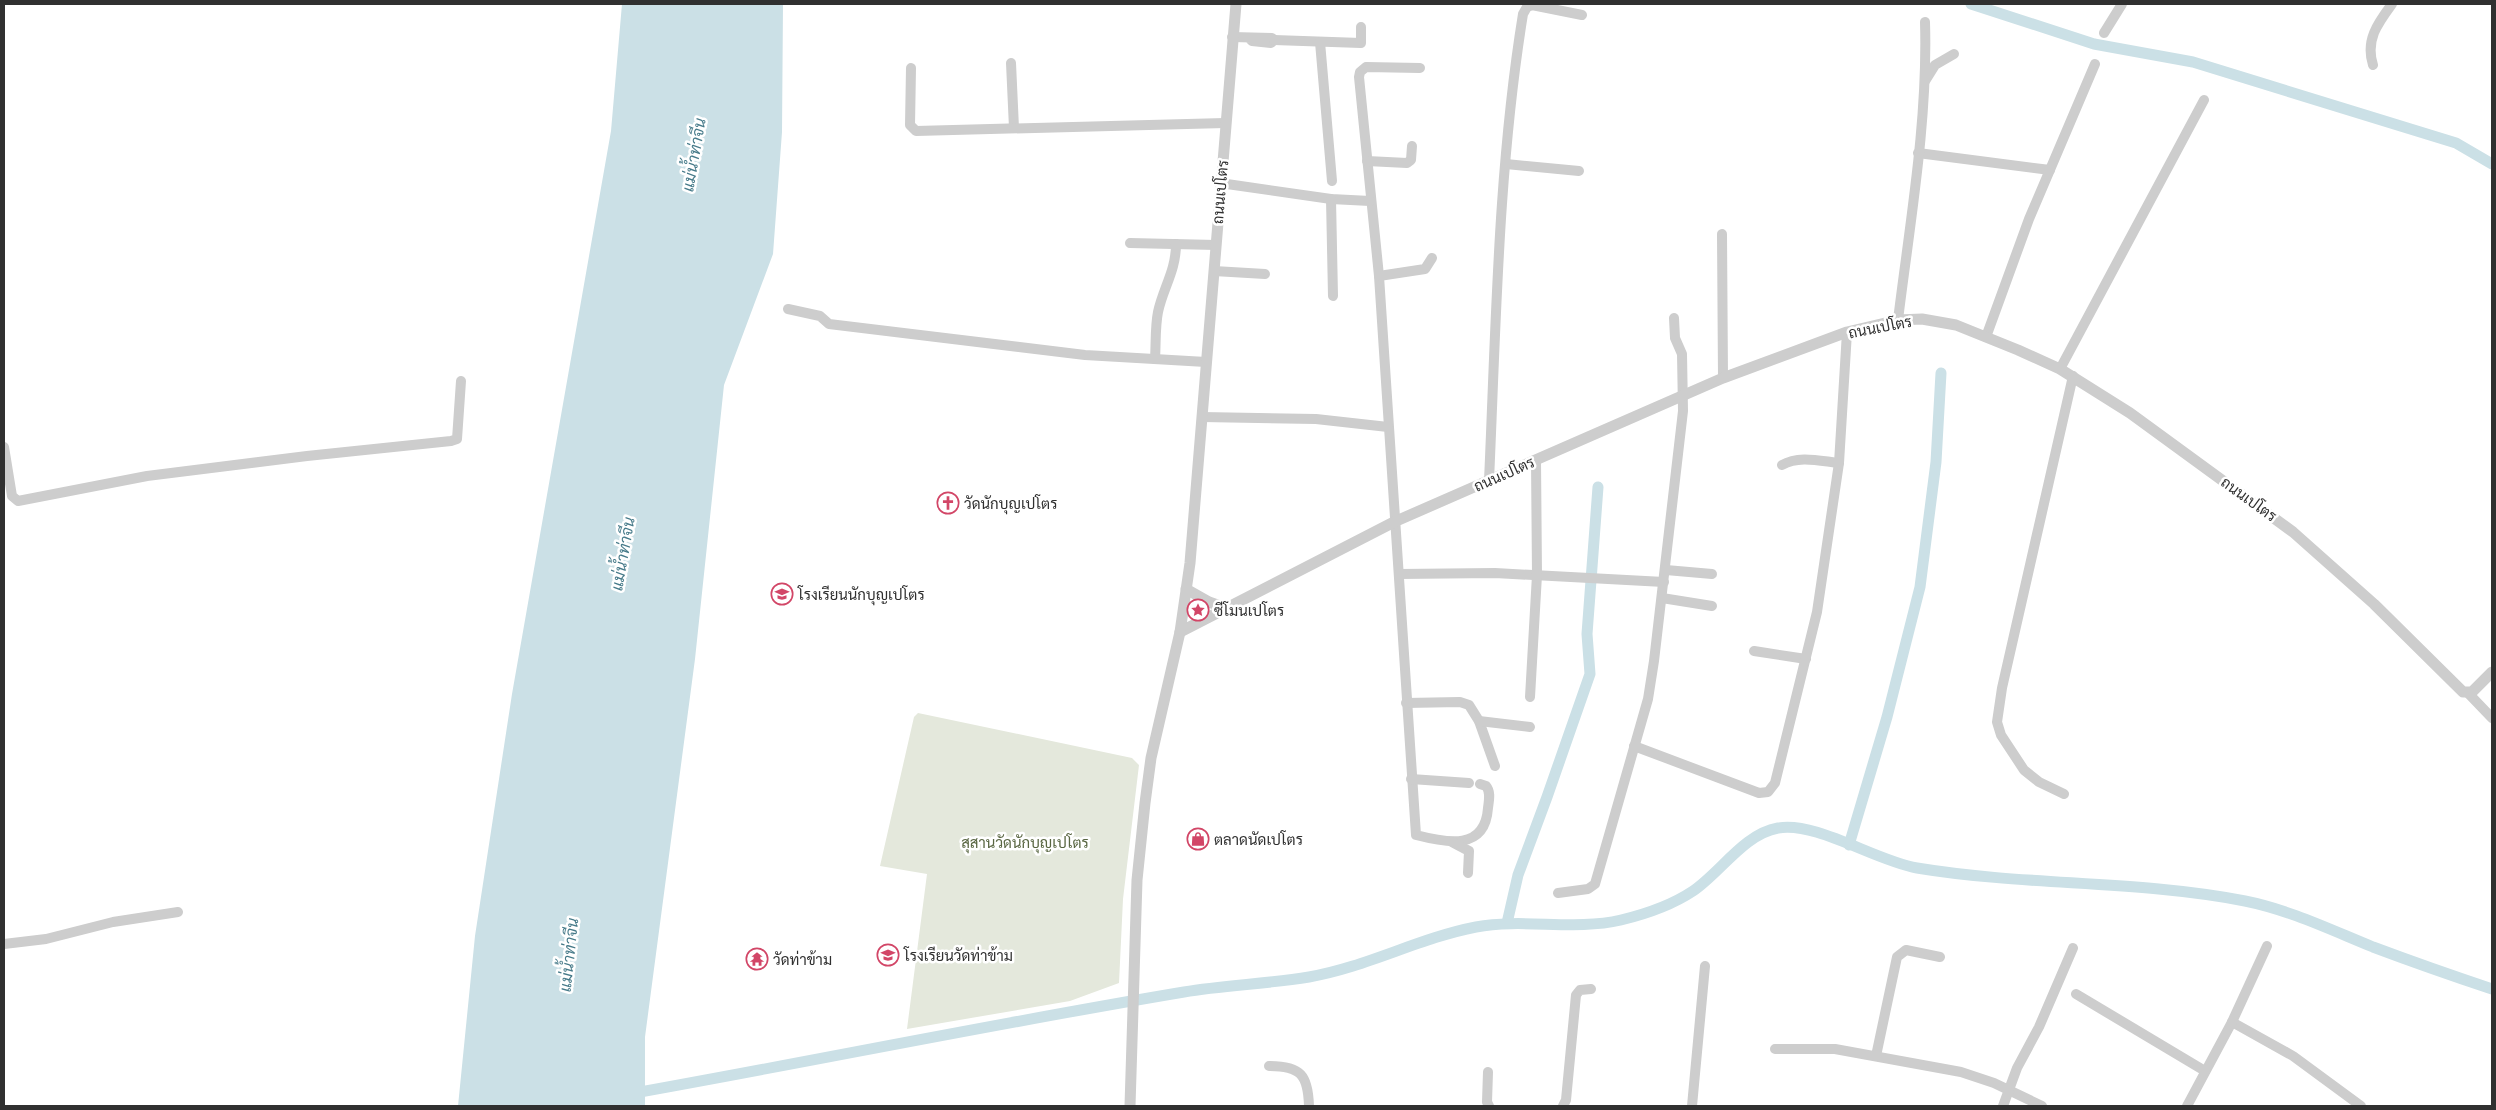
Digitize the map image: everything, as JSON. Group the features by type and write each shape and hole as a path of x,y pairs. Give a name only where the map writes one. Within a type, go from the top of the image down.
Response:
{"street":[{"name":"ถนนเปโตร","path":"1180,632 1186,589 1202,417 1236,4"},
{"path":"2104,33 2122,4"},
{"path":"2373,65 2370,45 2372,31 2392,4"},
{"path":"1489,481 1499,257 1517,53 1524,14 1527,7 1532,5 1582,15"},
{"path":"1898,320 1918,153 1924,82 1925,22"},
{"path":"1232,37 1250,38 1253,36 1272,38 1274,40 1360,44 1361,27"},
{"path":"1320,42 1332,181"},
{"path":"1924,82 1935,65 1954,54"},
{"path":"1011,63 1014,128"},
{"path":"1986,337 2050,170 2095,64"},
{"path":"1420,68 1366,67 1360,72 1366,161 1379,276 1416,835 1452,842 1469,851 1468,873"},
{"path":"911,68 910,126 916,132 1225,123"},
{"path":"2060,369 2204,100"},
{"path":"1366,161 1407,163 1411,160 1412,146"},
{"path":"1918,153 2050,170"},
{"path":"1506,164 1579,171"},
{"path":"1220,183 1331,199 1370,201"},
{"path":"1331,199 1333,296"},
{"path":"1722,234 1723,378"},
{"path":"1130,243 1216,245"},
{"path":"1155,359 1157,314 1161,298 1171,278 1176,244"},
{"path":"1379,276 1425,269 1430,264 1432,258"},
{"path":"1214,271 1266,274"},
{"path":"788,308 820,316 830,324 1085,355 1206,362"},
{"path":"1558,893 1588,888 1595,884 1648,699 1666,570 1684,396 1682,354 1675,338 1674,318"},
{"name":"ถนนเปโตร","path":"1180,632 1394,522 1723,378 1847,332 1898,320 1940,320 1986,337 2060,369 2130,414 2280,521 2374,604 2463,692 2468,693"},
{"path":"1634,746 1758,794 1768,792 1776,783 1817,612 1840,463 1847,332"},
{"path":"2064,794 2039,782 2024,770 2000,735 1997,722 2002,688 2073,376"},
{"path":"4,447 12,496 18,501 147,476 307,456 451,442 457,439 460,382"},
{"path":"1202,417 1316,419 1388,427"},
{"path":"1782,465 1792,459 1840,463"},
{"path":"1530,697 1537,576 1536,460"},
{"path":"1666,570 1712,574"},
{"path":"1399,574 1495,573 1664,582"},
{"path":"1186,589 1209,602 1226,608"},
{"path":"1662,598 1712,606"},
{"path":"1130,1106 1137,880 1150,767 1180,632"},
{"path":"1754,651 1806,659"},
{"path":"2492,672 2474,690 2468,693 2492,718"},
{"path":"1406,703 1460,702 1473,709 1495,766"},
{"path":"1479,721 1530,727"},
{"path":"1411,779 1469,783"},
{"path":"1452,842 1472,839 1477,836 1486,823 1489,792 1486,786 1480,784"},
{"path":"4,944 46,939 113,922 178,912"},
{"path":"2187,1106 2232,1022 2267,946"},
{"path":"2003,1106 2008,1091 2039,1027 2073,948"},
{"path":"1876,1056 1897,957 1906,950 1940,957"},
{"path":"1692,1106 1705,966"},
{"path":"1563,1106 1566,1100 1576,995 1580,990 1592,989"},
{"path":"2076,994 2205,1071"},
{"path":"2232,1022 2293,1056 2361,1106"},
{"path":"1776,1049 1835,1049 1960,1072 2042,1106"},
{"path":"1269,1066 1286,1066 1304,1078 1309,1086 1309,1106"},
{"path":"1488,1072 1487,1102 1489,1106"}],"green space":[{"name":"สุสานวัดนักบุญเปโตร","path":"918,713 1132,758 1139,765 1123,899 1119,983 1070,1001 907,1029 927,874 880,866 914,717"}],"water":[{"name":"แม่น้ำท่าจีน","path":"622,4 783,4 782,132 773,254 724,385 695,659 645,1037 645,1106 458,1106 475,936 512,694 611,131"}],"waterway":[{"path":"1971,4 2094,44 2193,62 2456,143 2492,164"},
{"path":"1849,845 1887,717 1920,587 1936,462 1941,373"},
{"path":"1507,923 1518,875 1590,674 1587,634 1598,487"},
{"path":"629,1094 1114,1004 1199,990 1309,977 1352,967 1434,938 1476,927 1512,924 1567,925 1621,920 1658,909 1676,901 1703,883 1754,838 1778,828 1793,827 1810,830 1883,858 1917,868 1999,878 2122,886 2204,894 2245,901 2294,915 2373,947 2492,989"}],"place":[{"name":"วัดนักบุญเปโตร","path":"948,503"},
{"name":"โรงเรียนนักบุญเปโตร","path":"782,594"},
{"name":"ซีโมนเปโตร","path":"1198,610"},
{"name":"ตลาดนัดเปโตร","path":"1198,839"},
{"name":"โรงเรียนวัดท่าข้าม","path":"888,955"},
{"name":"วัดท่าข้าม","path":"757,959"}]}
